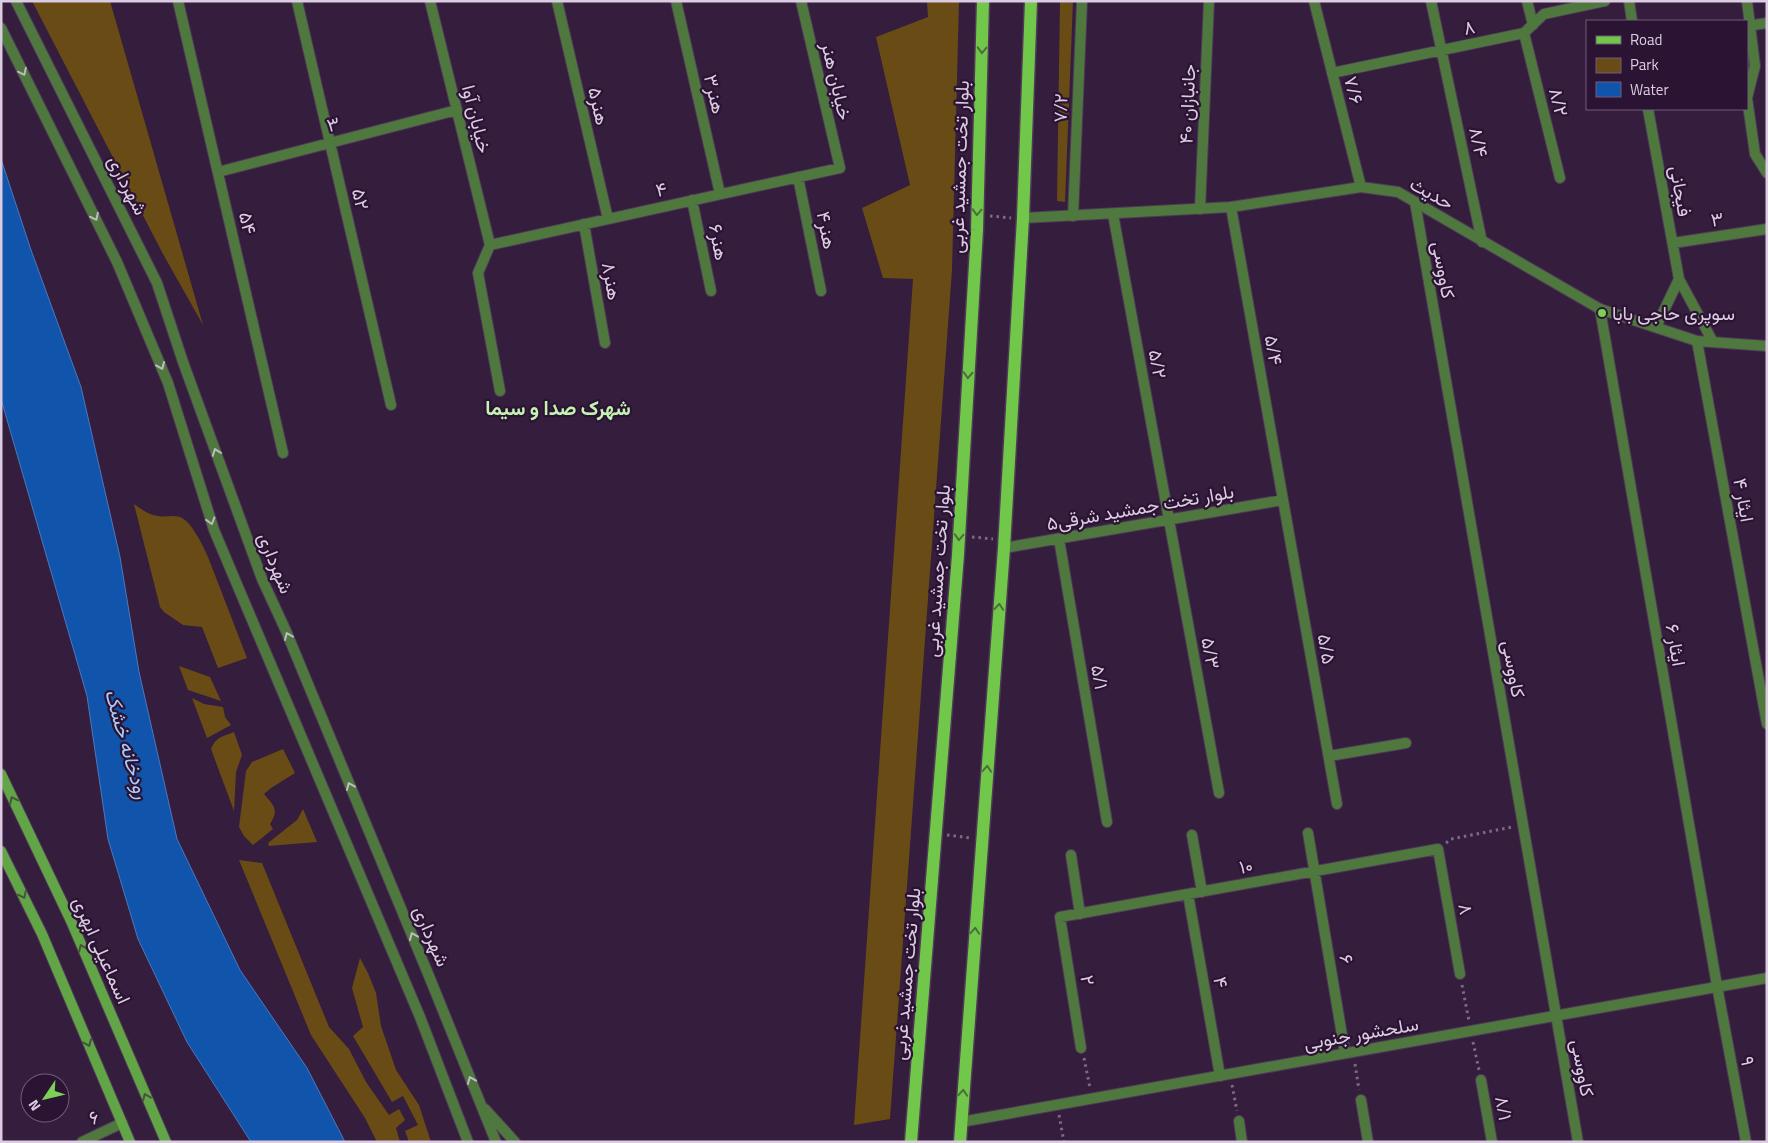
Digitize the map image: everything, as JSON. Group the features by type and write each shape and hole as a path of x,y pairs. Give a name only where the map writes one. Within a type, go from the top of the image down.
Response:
{"main road":[{"name":"بلوار تخت جمشید غربی","path":"908,1141 936,834 959,537 977,215 983,1"},
{"path":"960,1142 1004,544 1023,218 1031,1"},
{"name":"اسماعیلی ابهری","path":"1,774 71,921 166,1142"},
{"path":"1,851 42,934 130,1142"}],"street":[{"name":"شهرداری","path":"16,1 157,283 183,362 262,579 431,981 496,1142"},
{"name":"۵۴","path":"178,1 283,453"},
{"name":"۵۲","path":"297,1 391,405"},
{"name":"خیابان آوا","path":"430,1 490,245"},
{"name":"هنر۵","path":"556,1 608,219"},
{"name":"هنر۳","path":"676,1 720,194"},
{"name":"خیابان هنر","path":"801,1 840,168"},
{"name":"۷/۲","path":"1073,216 1082,1"},
{"name":"۴۰ جانبازان","path":"1200,209 1209,1"},
{"name":"۷/۶","path":"1314,1 1361,187"},
{"name":"۸/۴","path":"1431,1 1482,242"},
{"path":"1527,1 1533,25"},
{"name":"۸","path":"1332,73 1524,33 1544,14 1606,1"},
{"path":"1629,1 1632,20"},
{"path":"1747,1 1748,20"},
{"path":"1748,94 1755,66 1748,26 1767,23"},
{"path":"1,28 121,270 168,383 214,530 420,1017 468,1142"},
{"name":"۸/۲","path":"1524,33 1560,178"},
{"path":"1748,105 1755,154 1767,173"},
{"name":"۳","path":"218,172 457,110"},
{"name":"فیجانی","path":"1648,110 1679,279 1712,342"},
{"name":"۴","path":"490,245 840,168"},
{"name":"هنر۴","path":"798,177 822,291"},
{"name":"حدیث","path":"1023,218 1231,207 1361,187 1398,192 1600,310 1697,341 1767,346"},
{"name":"هنر۶","path":"692,200 710,291"},
{"name":"کاووسی","path":"1415,202 1578,1142"},
{"name":"۵/۴","path":"1231,207 1283,500"},
{"name":"۵/۲","path":"1113,214 1169,520"},
{"name":"هنر۸","path":"584,224 605,343"},
{"name":"۳","path":"1673,243 1767,229"},
{"path":"490,245 478,273 500,391"},
{"path":"1656,327 1679,279"},
{"name":"ایثار ۶","path":"1600,310 1717,986"},
{"name":"ایثار ۴","path":"1697,341 1767,724"},
{"name":"بلوار تخت جمشید شرقی۵","path":"1004,544 1058,539 1283,500"},
{"name":"۵/۵","path":"1283,500 1337,804"},
{"name":"۵/۳","path":"1169,520 1219,793"},
{"name":"۵/۱","path":"1058,539 1107,822"},
{"path":"1329,756 1406,743"},
{"name":"۶","path":"1308,833 1349,1052"},
{"path":"1192,835 1202,892"},
{"name":"۸","path":"1438,849 1460,974"},
{"name":"۱۰","path":"1060,917 1438,849"},
{"path":"1072,856 1080,914"},
{"name":"۴","path":"1188,894 1225,1075"},
{"name":"۲","path":"1060,917 1082,1048"},
{"name":"سلحشور جنوبی","path":"961,1122 1767,978"},
{"name":"۹","path":"1717,986 1746,1142"},
{"name":"۸/۱","path":"1481,1080 1492,1142"},
{"path":"1361,1100 1368,1142"},
{"path":"481,1105 515,1142"},
{"path":"1239,1121 1242,1142"},
{"name":"۶","path":"82,1142 122,1124"}],"path":[{"path":"977,215 1023,218"},
{"path":"959,537 1004,544"},
{"path":"1438,849 1451,839 1523,825"},
{"path":"936,834 981,839"},
{"path":"1082,1048 1092,1099"},
{"path":"1349,1052 1361,1100"},
{"path":"1225,1075 1239,1121"},
{"path":"1057,1105 1064,1142"}],"green space":[{"path":"32,1 110,1 203,325 163,254"},
{"path":"927,1 959,1 952,270 890,1119 854,1125 913,279 883,278 862,208 910,185 876,37 928,17"},
{"path":"1060,1 1073,1 1065,202 1057,201"},
{"path":"134,504 145,512 155,515 182,518 192,527 208,557 247,658 218,668 202,627 183,625 160,607"},
{"path":"179,666 210,677 221,701 188,690"},
{"path":"192,698 204,704 223,707 225,717 231,725 207,738"},
{"path":"234,732 242,755 236,772 234,811 211,749 218,739"},
{"path":"283,749 295,773 264,794 275,811 270,824 273,829 253,845 244,836 239,827 246,771 252,762"},
{"path":"303,809 317,842 269,846 268,843 297,820"},
{"path":"239,860 262,863 329,1027 349,1049 366,1082 389,1115 399,1109 405,1120 396,1128 400,1142 377,1142 365,1118 311,1035"},
{"path":"360,958 376,993 381,1026 396,1070 419,1105 431,1142 409,1142 405,1131 418,1125 403,1096 392,1102 353,1036 363,1027 352,988"}],"water":[{"name":"رودخانه خشک","path":"1,159 31,250 81,387 120,557 139,672 177,839 240,970 307,1068 345,1142 251,1142 187,1042 138,939 108,839 87,696 1,399"}],"place":[{"name":"سوپری حاجی بابا","path":"1602,313"}],"district":[{"name":"شهرک صدا و سیما","path":"558,408"}]}
